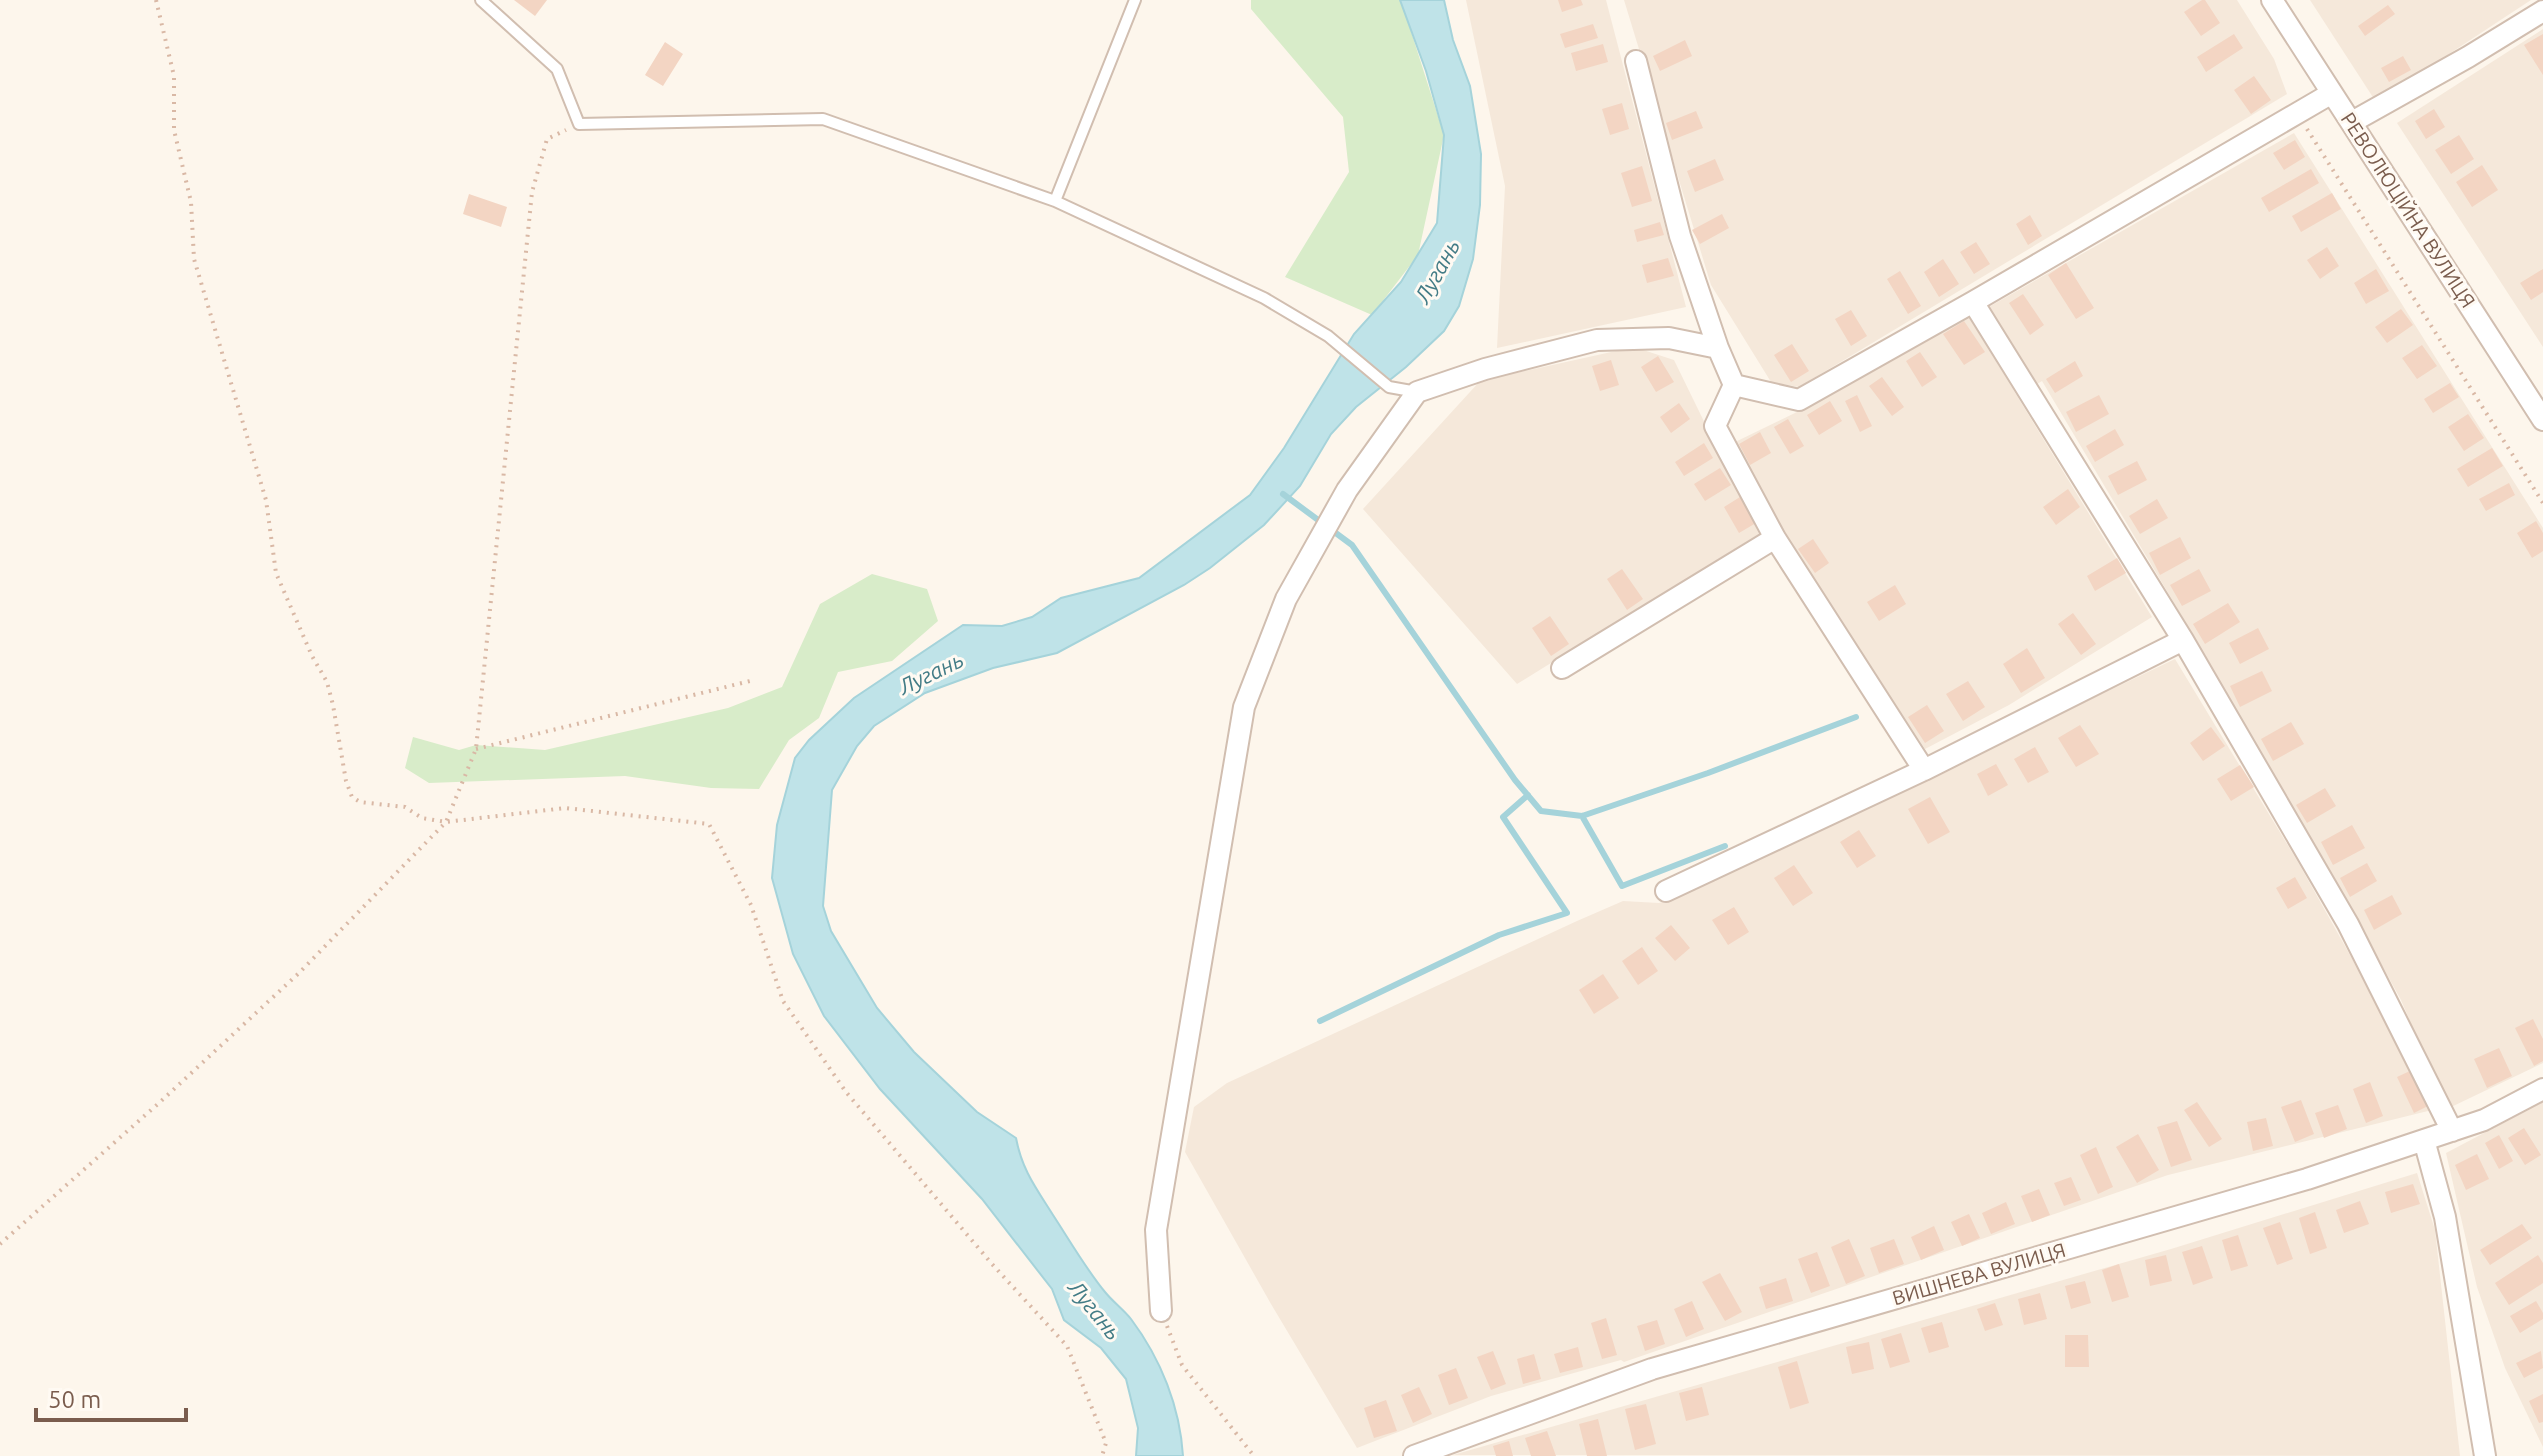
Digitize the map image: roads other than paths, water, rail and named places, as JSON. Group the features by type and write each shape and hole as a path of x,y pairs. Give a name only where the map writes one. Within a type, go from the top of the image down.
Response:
{"street":[{"name":"РЕВОЛЮЦІЙНА ВУЛИЦЯ","path":"2272,0 2543,420"},
{"path":"2352,122 2543,11"},
{"path":"1636,61 1680,236 1718,348 1734,385 1715,426 1775,538 1924,770"},
{"path":"1734,385 1799,400 2332,93"},
{"path":"1973,302 2183,640 2348,924 2452,1131"},
{"path":"1161,1311 1156,1230 1244,707 1286,599 1347,490 1417,392 1485,369 1597,340 1669,338 1718,348"},
{"path":"1562,668 1775,538"},
{"path":"1666,891 1924,770 2183,640"},
{"name":"ВИШНЕВА ВУЛИЦЯ","path":"1414,1456 1652,1369 2307,1179 2484,1120 2543,1089"},
{"path":"2424,1140 2445,1217 2485,1456"}],"lane":[{"path":"481,0 557,69 579,124 823,119 1055,201 1264,298 1328,336 1389,387 1417,392"},
{"path":"1055,201 1135,0"}],"water":[{"name":"Лугань","path":"1400,0 1444,0 1453,40 1470,86 1481,154 1480,205 1473,259 1459,306 1444,331 1406,367 1356,407 1331,434 1300,486 1264,525 1210,568 1057,653 993,668 925,693 874,726 857,746 832,790 823,906 831,931 877,1008 914,1052 977,1112 1016,1138 1026,1169 1091,1274 1142,1334 1167,1384 1178,1420 1183,1456 1136,1456 1138,1428 1126,1379 1101,1348 1064,1320 1052,1289 982,1199 880,1089 824,1016 793,954 772,878 777,825 795,758 809,740 854,698 963,625 1002,626 1032,617 1061,598 1139,578 1250,495 1284,448 1354,334 1401,282 1437,223 1444,135 1426,71"}],"waterway":[{"path":"1283,494 1352,545 1515,780 1541,811 1582,816 1856,717"},
{"path":"1320,1021 1499,935 1567,913 1503,817 1528,795"},
{"path":"1582,816 1622,886 1725,846"}]}
